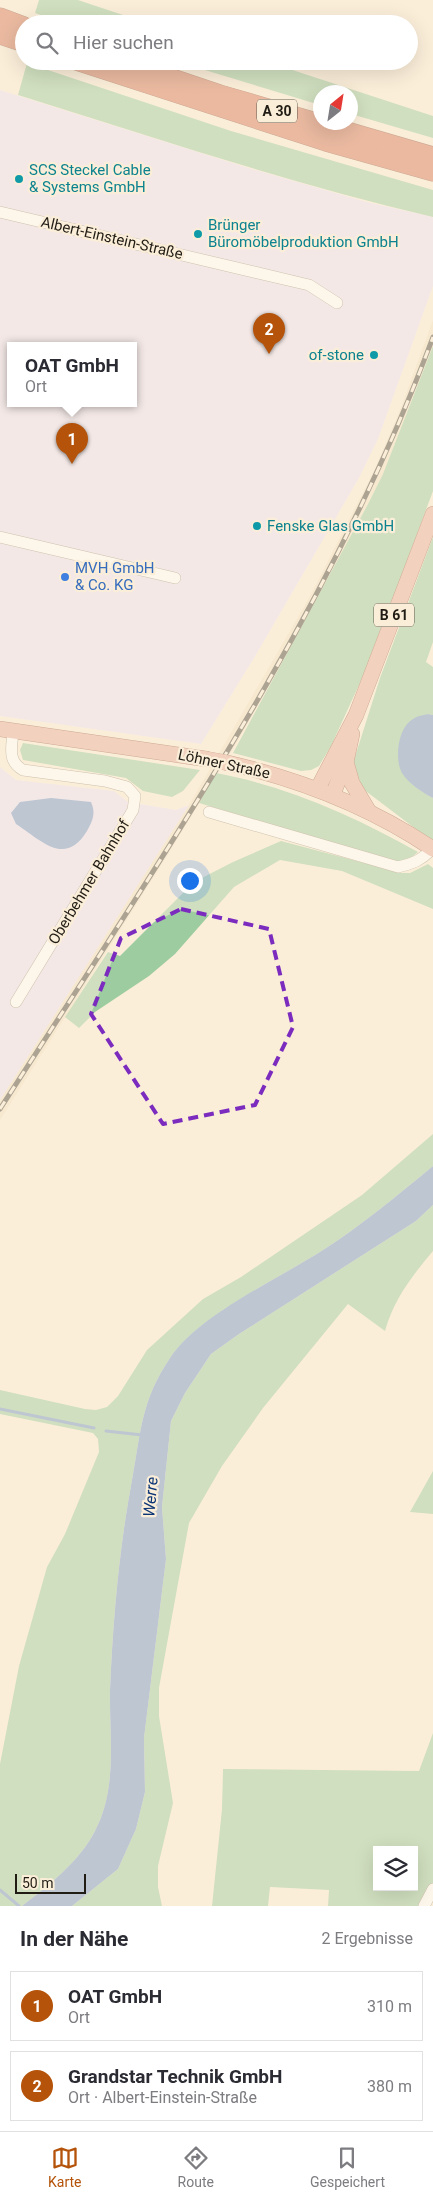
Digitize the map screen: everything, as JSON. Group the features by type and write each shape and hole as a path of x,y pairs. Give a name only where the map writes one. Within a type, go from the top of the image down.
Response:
{"highway":[{"path":"0,17 15,23"},
{"path":"0,35 15,40"},
{"name":"A 30","path":"104,70 326,142 433,172"},
{"name":"A 30","path":"149,70 220,94 433,156"}],"main road":[{"name":"B 61","path":"318,788 356,715 433,514"},
{"name":"B 61","path":"333,794 346,762 356,715"},
{"name":"Löhner Straße","path":"7,730 206,759 266,772 333,794 369,811 432,849"},
{"name":"B 61","path":"346,762 352,783 369,811"}],"street":[{"name":"Albert-Einstein-Straße","path":"0,212 309,285 336,303"},
{"path":"0,537 175,578"},
{"name":"Oberbehmer Bahnhof","path":"7,730 11,758 15,765 23,770 105,781 127,786 134,796 133,810 16,1002"},
{"name":"Löhner Straße","path":"209,812 398,866 413,864 426,856 432,849"},
{"path":"424,1906 433,1888"}],"highlighted area":[{"path":"181,909 269,929 293,1027 255,1105 163,1124 91,1014 121,938"}],"shaded area":[{"path":"0,90 252,169 367,202 433,217 433,286 378,439 359,478 257,653 201,744 0,716"},
{"path":"433,320 433,346 383,474 316,603 239,739 0,1120 0,1100 189,805 309,598 375,469 402,405"},
{"path":"0,767 16,780 114,791 128,802 176,810 189,805 0,1100"}],"green space":[{"path":"39,0 78,0 123,15 40,15 35,13"},
{"path":"25,70 48,70 231,131 433,190 433,217 276,175 18,95"},
{"path":"205,70 292,70 338,85 313,85 313,103"},
{"path":"358,91 433,116 433,138 358,116"},
{"path":"433,346 433,491 369,663 331,746 319,766 311,770 301,771 233,753 383,474"},
{"path":"433,537 433,642 426,662 433,667 433,715 428,714 403,733 400,745 400,764 408,779 422,792 433,798 433,842 363,789 353,763 380,678"},
{"path":"23,743 200,770 183,791 172,797 143,791 126,778 23,760 20,750"},
{"path":"216,773 295,794 346,815 418,852 406,862 390,860 199,803"},
{"path":"281,841 402,873 410,873 428,864 433,868 433,909 342,871 280,860 234,887 175,954 149,976 95,1012 79,1028 65,1017 108,952 120,956 194,882"},
{"path":"433,1134 433,1166 380,1210 352,1230 305,1261 240,1299 199,1327 183,1342 160,1374 148,1403 138,1446 117,1585 110,1690 110,1779 102,1814 95,1831 81,1853 53,1881 22,1906 0,1906 0,1764 19,1666 47,1567 65,1534 99,1452 98,1439 93,1433 0,1414 0,1390 85,1409 96,1410 107,1407 118,1396 147,1350 203,1299 241,1277 362,1195"},
{"path":"433,1205 433,1251 404,1288 393,1309 385,1331 348,1304 263,1408 222,1466 189,1523 159,1688 159,1716 173,1803 158,1866 158,1887 162,1906 72,1906 118,1869 136,1829 145,1792 144,1738 166,1559 162,1507 171,1421 185,1393 211,1354 239,1334 416,1221"},
{"path":"433,1471 433,1514 410,1512"},
{"path":"433,1733 433,1896 428,1906 328,1906 329,1890 270,1887 268,1906 212,1906 222,1809 223,1769 419,1771"}],"water":[{"path":"428,714 433,715 433,798 420,791 408,780 402,773 398,760 399,744 404,729 415,718"},
{"path":"51,798 91,802 93,806 94,813 87,831 79,842 70,847 62,849 44,843 16,824 11,813 20,802"},
{"name":"Werre","path":"433,1166 433,1205 416,1221 239,1334 211,1354 185,1393 171,1421 162,1507 166,1559 144,1738 145,1792 136,1829 118,1869 72,1906 22,1906 53,1881 81,1853 95,1831 107,1797 111,1762 111,1664 120,1558 140,1431 153,1388 160,1374 183,1342 219,1312 305,1261 352,1230 380,1210"}],"waterway":[{"path":"0,1409 94,1428"},
{"path":"106,1431 142,1435"},
{"path":"0,1890 19,1906"}],"railway":[{"path":"0,1109 180,829 238,734 293,638 344,540 391,440 433,337"}],"place":[{"name":"SCS Steckel Cable & Systems GmbH","path":"19,179"},
{"name":"Brünger Büromöbelproduktion GmbH","path":"198,234"},
{"name":"Grandstar Technik GmbH","path":"269,354"},
{"name":"of-stone","path":"374,355"},
{"name":"OAT GmbH","path":"72,464"},
{"name":"Fenske Glas GmbH","path":"257,526"},
{"name":"MVH GmbH & Co. KG","path":"65,577"}]}
